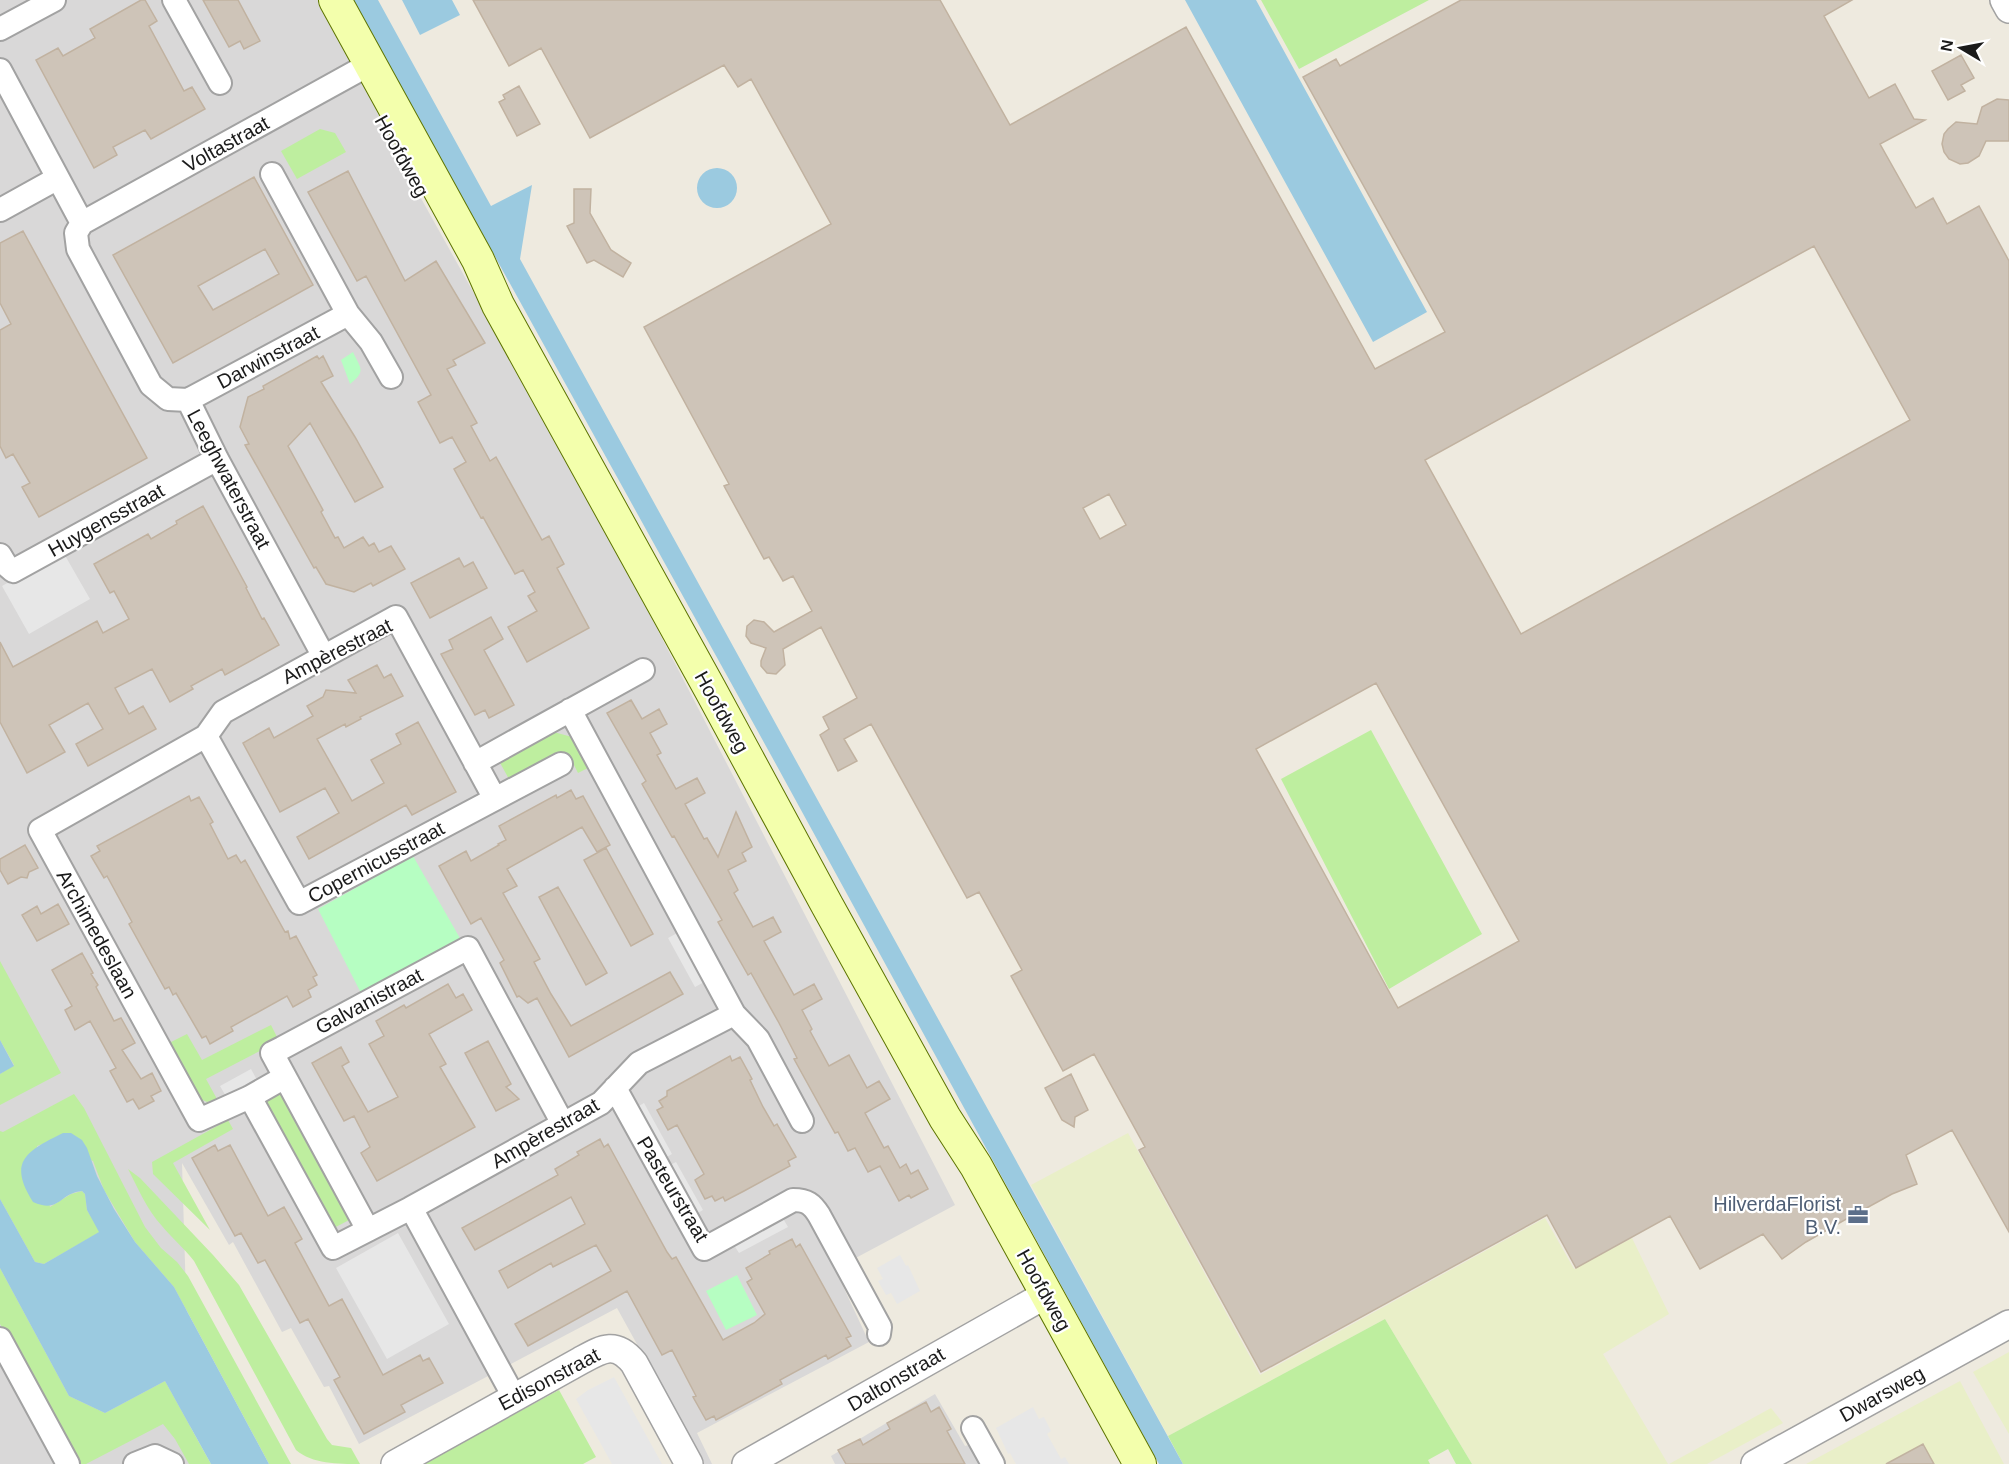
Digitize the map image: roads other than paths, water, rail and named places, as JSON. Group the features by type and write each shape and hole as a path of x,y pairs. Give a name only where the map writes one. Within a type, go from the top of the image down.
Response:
{"main road":[{"name":"Hoofdweg","path":"316,0 363,68 478,260 498,305 945,1118 976,1166 1121,1464"},
{"name":"Hoofdweg","path":"335,0 363,68"},
{"name":"Hoofdweg","path":"1039,1298 1140,1464"}],"street":[{"path":"0,29 54,0"},
{"path":"174,0 220,83"},
{"path":"2004,0 2009,9"},
{"name":"Voltastraat","path":"82,223 363,68"},
{"path":"0,70 82,223"},
{"path":"272,174 348,314 371,342 391,377"},
{"path":"0,210 58,178"},
{"name":"Leeghwaterstraat","path":"82,223 76,233 78,249 151,385 168,399 188,400 217,459 324,655"},
{"name":"Darwinstraat","path":"188,400 348,314"},
{"name":"Huygensstraat","path":"0,555 13,571 217,459"},
{"name":"Ampèrestraat","path":"206,736 223,712 396,617 495,799"},
{"path":"475,763 643,670"},
{"path":"570,710 734,1014 758,1040 802,1121"},
{"name":"Copernicusstraat","path":"206,736 299,903 495,799"},
{"name":"Archimedeslaan","path":"206,736 40,830 199,1120 250,1097 285,1077"},
{"path":"495,799 561,764"},
{"name":"Galvanistraat","path":"368,1230 272,1053 468,948 563,1124"},
{"name":"Ampèrestraat","path":"411,1208 601,1103 639,1063 734,1014"},
{"name":"Pasteurstraat","path":"615,1088 704,1249 794,1200 804,1200 813,1205 819,1215 880,1327 879,1334"},
{"path":"250,1097 333,1248 411,1208 514,1397"},
{"name":"Daltonstraat","path":"746,1464 1039,1298"},
{"name":"Dwarsweg","path":"1755,1464 2009,1324"},
{"path":"0,1339 68,1464"},
{"name":"Edisonstraat","path":"394,1464 604,1348 620,1350 634,1363 689,1464"},
{"path":"974,1428 993,1464"},
{"path":"135,1464 155,1456 172,1464"}],"water":[{"path":"353,0 378,0 491,206 532,185 520,259 1183,1464 1159,1464 772,757"},
{"path":"402,0 452,0 460,15 420,35"},
{"path":"1185,0 1256,0 1427,312 1373,342"},
{"path":"717,168 725,169 731,174 736,180 736,196 731,202 725,207 717,208 709,207 703,202 698,196 697,188 698,180 703,174 709,169"},
{"path":"0,1040 14,1066 0,1074"},
{"path":"63,1133 71,1133 82,1140 114,1209 135,1242 174,1287 269,1464 211,1464 165,1381 105,1413 69,1396 0,1268 0,1199 35,1262 44,1264 99,1232 87,1210 85,1194 82,1191 68,1195 49,1206 33,1202 25,1188 22,1167 25,1159 39,1146"}],"place":[{"name":"HilverdaFlorist B.V.","path":"1858,1215"}]}
